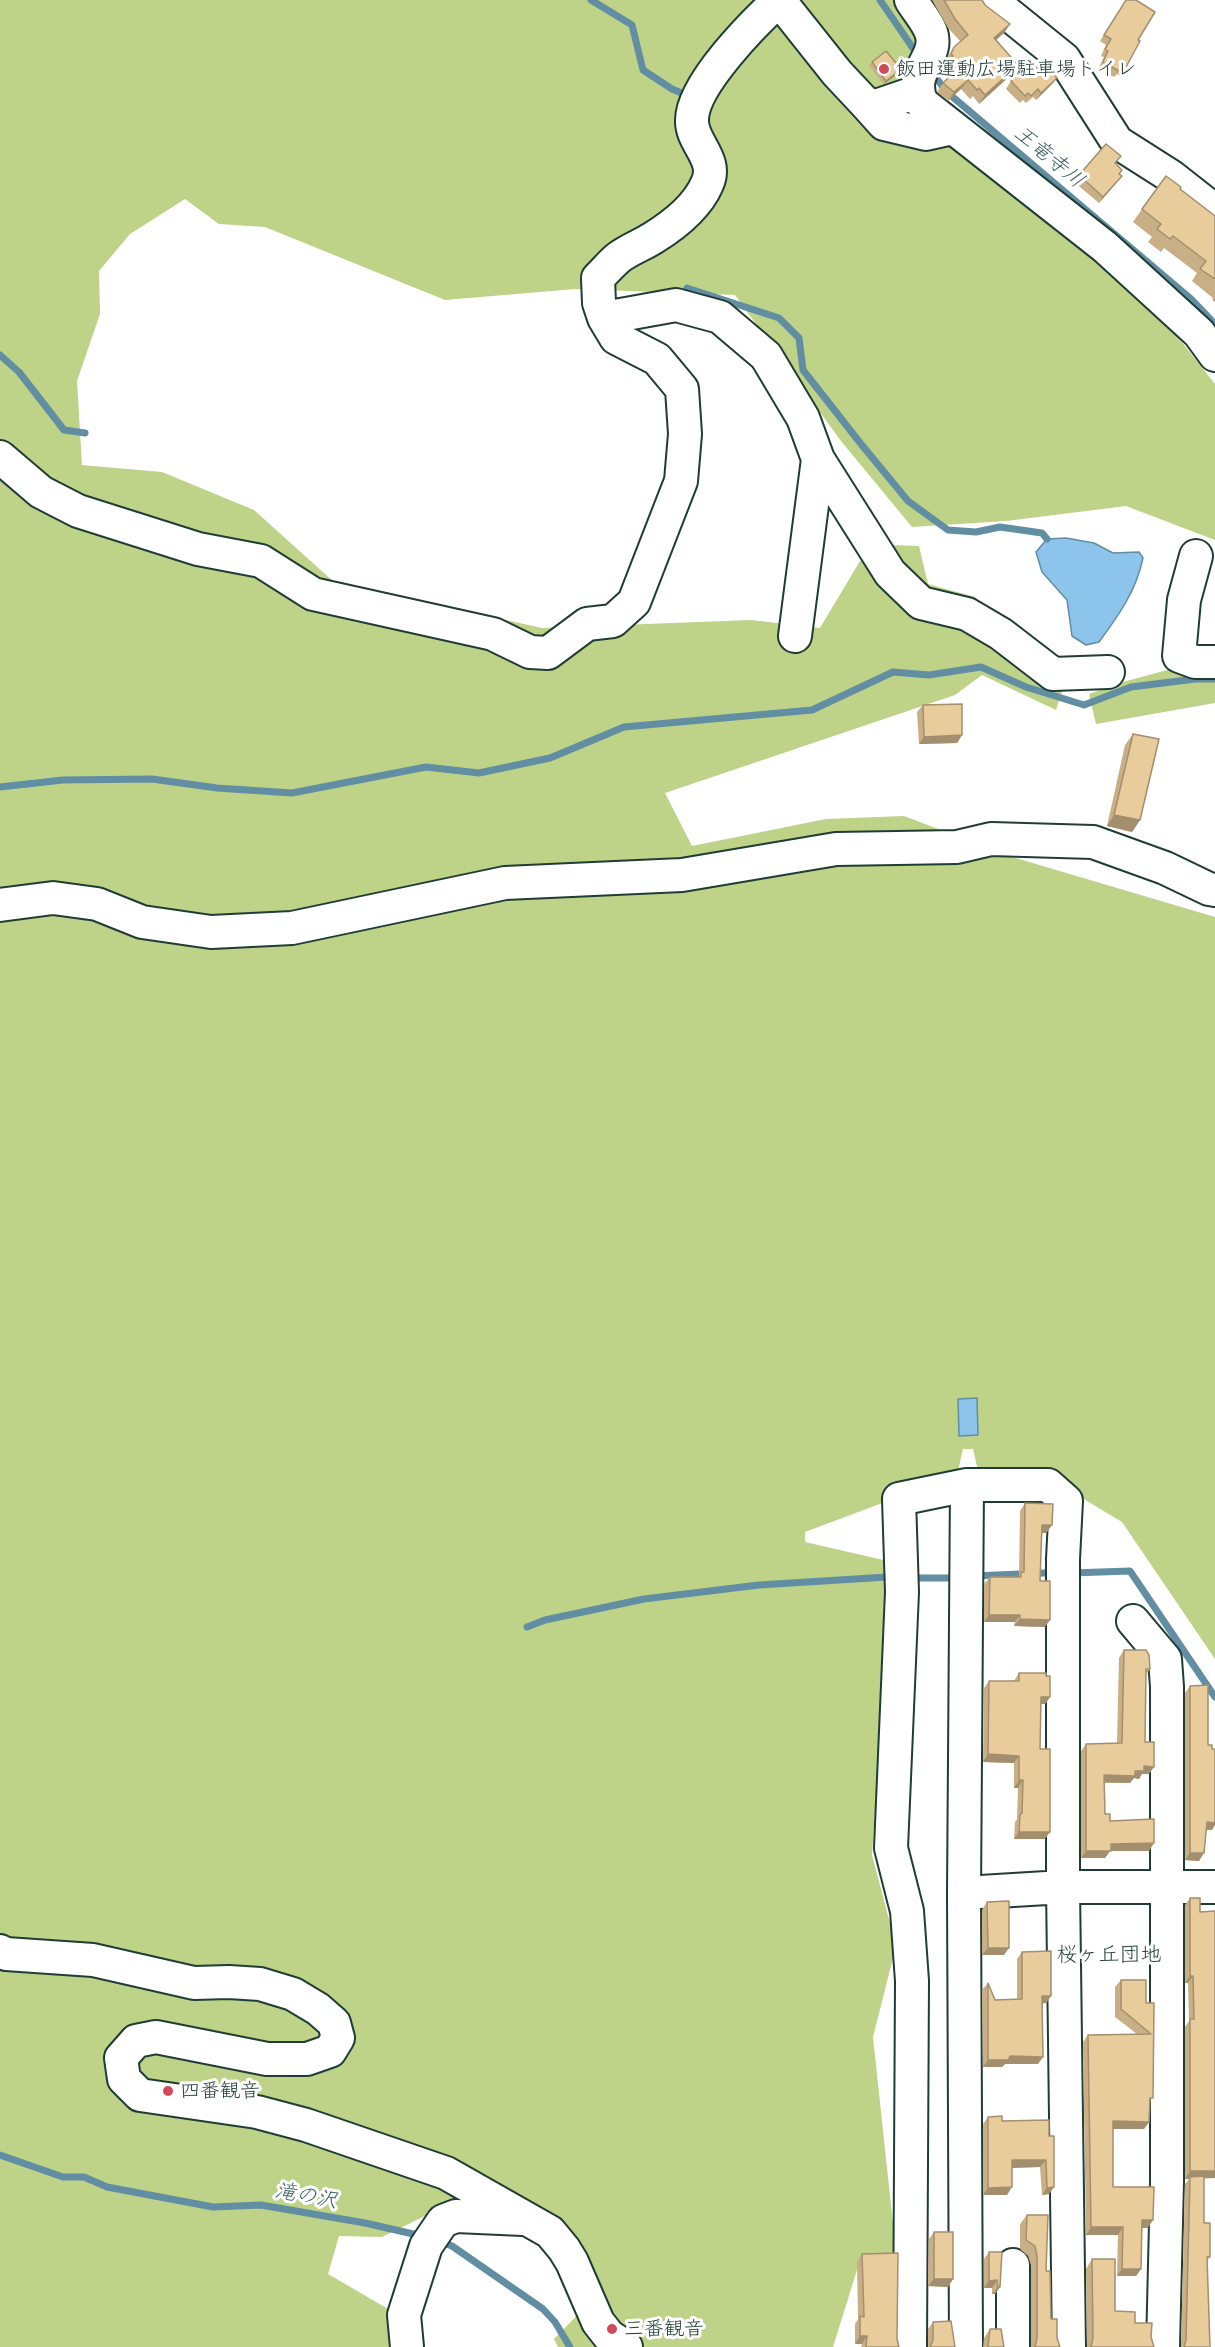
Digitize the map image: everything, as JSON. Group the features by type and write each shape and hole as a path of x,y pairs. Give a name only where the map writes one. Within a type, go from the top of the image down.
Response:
{"street":[{"path":"0,457 41,492 78,511 198,549 261,561 313,594 493,634 530,652 548,653 588,624 613,621 634,602 681,481 685,434 682,389 657,359 616,338 604,318 599,303 598,278 619,257 654,238 682,217 703,192 709,180 709,159 697,139 692,121 706,84 740,38 779,0 837,72 884,124 926,134 953,128"},
{"path":"912,0 932,33 931,49 917,87 922,103 1105,247 1199,333 1215,354"},
{"path":"991,0 1064,59 1117,142 1172,177 1215,211"},
{"path":"867,105 879,105 917,87"},
{"path":"604,318 676,305 720,317 766,356 803,417 818,459 890,573 921,603 967,614 1001,634 1053,674 1108,672"},
{"path":"795,636 818,459"},
{"path":"1196,556 1184,600 1179,656 1195,662 1215,662"},
{"path":"0,905 53,898 97,904 142,922 211,932 292,928 505,884 682,874 836,849 957,848 991,839 1093,842 1165,868 1215,890"},
{"path":"966,2347 964,1893 967,1485"},
{"path":"910,2347 912,1981 907,1911 891,1848 902,1592 899,1499 967,1485 1048,1485 1066,1501 1063,1559 1063,1887 1069,2347"},
{"path":"1133,1621 1165,1659 1167,1687 1167,2182 1163,2347"},
{"path":"964,1893 1063,1887 1215,1887"},
{"path":"0,1951 6,1954 93,1960 194,1983 260,1984 293,1994 318,2009 334,2024 338,2038 330,2051 307,2059 267,2059 156,2037 136,2041 122,2058 124,2079 140,2095 257,2112 306,2125 446,2173 550,2232 564,2249 598,2322 609,2336 626,2347"},
{"path":"407,2347 404,2315 430,2239 442,2221 456,2216 527,2219"},
{"path":"1013,2265 1013,2347"}],"green space":[{"path":"0,0 900,0 922,42 898,106 1089,253 1158,312 1215,384 1215,540 1126,506 1006,521 912,527 841,441 735,295 575,289 445,300 265,227 219,224 185,199 130,234 99,271 100,314 77,381 82,465 162,472 254,510 345,592 393,595 542,628 751,620 820,628 860,561 890,545 919,546 928,584 975,597 1065,682 1056,710 982,675 955,695 665,793 692,846 826,819 904,816 1009,856 1215,917 1215,1659 1122,1522 1077,1495 979,1475 973,1449 963,1449 957,1475 805,1532 805,1542 892,1562 872,1855 896,1946 873,2037 896,2252 861,2257 833,2347 558,2347 554,2339 599,2293 577,2246 441,2208 382,2237 339,2236 328,2274 395,2313 396,2347 0,2347"},
{"path":"1215,657 1215,703 1096,724 1089,694 1123,682"}],"water":[{"path":"1066,538 1094,543 1113,553 1139,552 1143,558 1131,592 1099,642 1086,645 1072,636 1067,600 1042,572 1036,552 1047,539"},
{"path":"977,1398 978,1435 959,1436 958,1399"}],"building":[{"path":"944,0 982,0 985,5 1010,24 994,38 1018,65 985,95 968,80 954,92 943,83 959,67 951,58 954,47 968,35"},
{"path":"1126,0 1136,0 1155,12 1138,40 1140,41 1125,69 1121,67 1119,71 1103,62 1108,51 1105,49 1111,39 1104,35"},
{"name":"飯田運動広場駐車場トイレ","path":"886,51 901,69 886,81 872,62"},
{"path":"1031,62 1038,69 1043,64 1057,78 1041,93 1038,89 1031,96 1028,93 1025,96 1011,81"},
{"path":"1106,144 1121,156 1115,163 1122,170 1119,174 1122,176 1103,197 1079,175"},
{"path":"1166,176 1215,216 1215,279 1200,269 1206,261 1173,236 1170,239 1157,229 1161,224 1142,209"},
{"path":"962,704 962,735 924,737 923,705"},
{"path":"1133,734 1159,739 1140,820 1114,815"},
{"path":"1025,1503 1053,1504 1052,1525 1042,1525 1040,1581 1050,1581 1050,1620 1020,1619 1020,1615 989,1615 990,1577 1021,1577 1021,1572 1024,1572"},
{"path":"1124,1650 1146,1650 1149,1655 1150,1669 1146,1669 1145,1742 1154,1742 1154,1767 1144,1766 1144,1771 1135,1771 1135,1776 1104,1775 1105,1814 1110,1814 1110,1821 1154,1819 1154,1843 1111,1844 1111,1851 1086,1851 1086,1744 1122,1743"},
{"path":"1019,1673 1046,1673 1046,1676 1050,1676 1050,1697 1041,1697 1040,1749 1050,1749 1050,1832 1019,1832 1023,1780 1019,1780 1019,1756 988,1754 989,1681 1019,1681"},
{"path":"1208,1685 1208,1745 1212,1745 1212,1749 1215,1749 1215,1823 1207,1822 1204,1853 1190,1853 1190,1686"},
{"path":"1190,1898 1200,1898 1200,1912 1215,1911 1215,2171 1190,2171 1190,2019 1194,2019 1193,1976 1190,1976"},
{"path":"1009,1901 1009,1948 988,1948 987,1902"},
{"path":"1051,1951 1051,1996 1042,1996 1043,2057 1010,2056 1008,2060 988,2060 988,1983 995,2000 1022,1999 1022,1952"},
{"path":"1121,1980 1146,1980 1146,2003 1154,2003 1153,2098 1150,2098 1149,2122 1113,2121 1113,2187 1154,2187 1153,2220 1142,2220 1141,2269 1122,2269 1123,2227 1091,2227 1088,2035 1151,2034 1121,2009"},
{"path":"1002,2116 1002,2121 1049,2120 1049,2136 1054,2136 1054,2187 1047,2188 1046,2160 1012,2160 1012,2187 988,2188 988,2117"},
{"path":"1204,2176 1204,2223 1210,2223 1210,2257 1207,2257 1210,2347 1184,2347 1190,2177"},
{"path":"1027,2215 1048,2215 1046,2271 1050,2271 1051,2319 1057,2319 1057,2338 1060,2347 1035,2347 1037,2338 1037,2256 1035,2246 1026,2240"},
{"path":"934,2232 953,2232 953,2279 934,2279"},
{"path":"989,2252 1002,2252 1000,2287 998,2287 997,2280 989,2281"},
{"path":"898,2253 897,2339 899,2347 866,2347 867,2336 860,2336 860,2316 864,2317 862,2254"},
{"path":"1092,2259 1115,2259 1115,2311 1135,2312 1135,2323 1152,2323 1151,2337 1154,2347 1091,2347 1093,2338"},
{"path":"951,2321 955,2347 930,2347 933,2340 933,2322"},
{"path":"990,2329 1001,2329 1004,2347 988,2347"}],"waterway":[{"path":"591,0 632,25 643,70 672,89 689,96"},
{"name":"王竜寺川","path":"880,0 919,57"},
{"name":"王竜寺川","path":"932,73 948,93 1191,299 1215,324"},
{"path":"687,288 779,318 799,338 803,370 861,444 908,501 948,530 976,532 1000,527 1042,533 1047,539"},
{"path":"0,355 19,372 64,430 85,433"},
{"path":"0,787 63,780 152,779 217,788 292,793 426,767 479,773 550,758 624,727 812,710 893,672 929,675 981,667 1026,687 1084,705 1131,687 1195,679 1215,679"},
{"path":"1071,1573 1130,1571 1215,1697"},
{"path":"973,1576 1045,1573"},
{"path":"527,1627 545,1620 644,1599 759,1585 887,1577"},
{"path":"913,1578 948,1578"},
{"name":"滝の沢","path":"0,2155 63,2177 84,2177 107,2187 213,2207 261,2205 365,2223 422,2236"},
{"name":"滝の沢","path":"438,2241 452,2246 543,2309 555,2322 570,2347"}],"place":[{"name":"飯田運動広場駐車場トイレ","path":"884,69"},
{"name":"四番観音","path":"168,2091"},
{"name":"三番観音","path":"612,2329"}],"district":[{"name":"桜ヶ丘団地","path":"1109,1955"}]}
